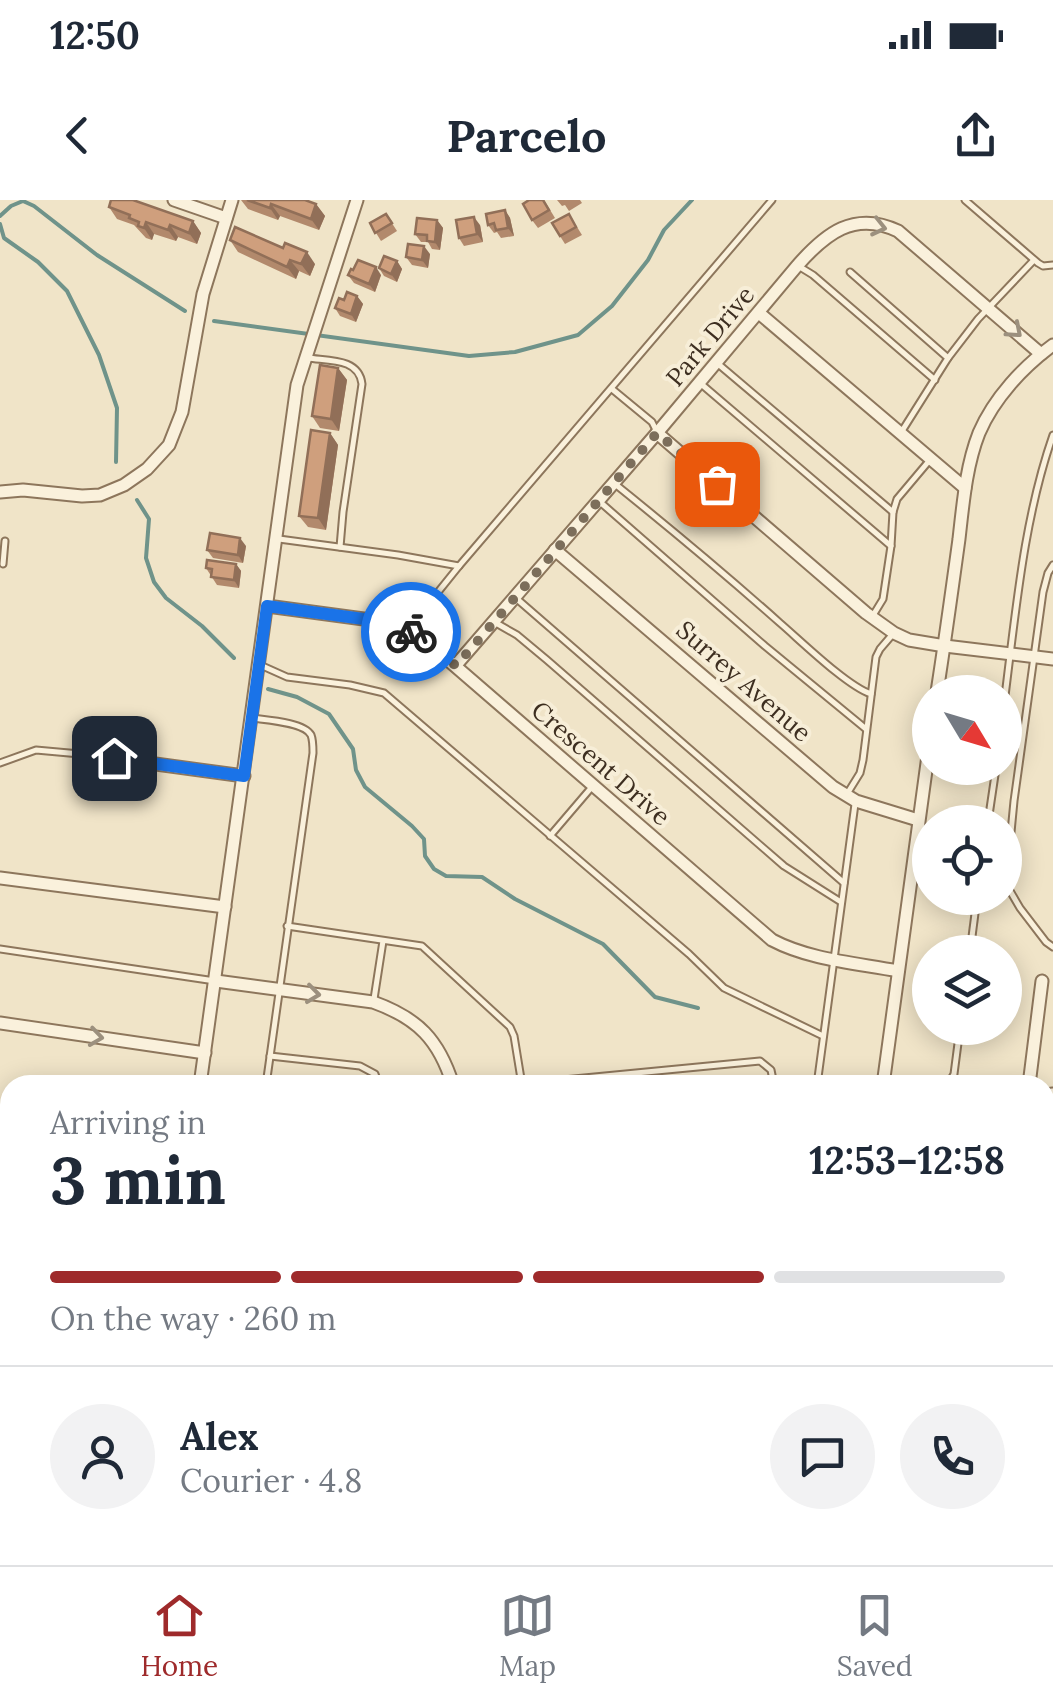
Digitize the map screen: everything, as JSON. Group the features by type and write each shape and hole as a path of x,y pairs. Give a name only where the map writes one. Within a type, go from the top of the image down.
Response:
{"street":[{"path":"174,200 226,218"},
{"path":"0,492 100,494 124,486 169,445 182,412 202,294 232,200"},
{"path":"202,1075 294,400 304,357 357,200"},
{"name":"Park Drive","path":"456,666 797,266 823,239 842,228 860,223 879,224 904,236 1041,354"},
{"path":"759,313 965,488"},
{"path":"940,675 965,488 979,434 1006,388 1053,345"},
{"path":"657,433 894,633 909,640 944,646 1053,659"},
{"name":"Surrey Avenue","path":"555,550 851,799 912,818"},
{"name":"Crescent Drive","path":"267,606 386,622 412,632 772,940 796,951 898,971"},
{"path":"82,754 244,776"},
{"path":"883,1075 912,864"},
{"path":"0,878 225,906"},
{"path":"1030,1075 1042,980"},
{"path":"216,982 373,1002 402,1014 431,1038 449,1075"},
{"path":"0,1023 205,1054"}],"lane":[{"path":"412,632 426,606 459,566 772,200"},
{"path":"966,200 1034,260 1043,266 1053,265"},
{"path":"901,433 948,358 978,319 1034,260"},
{"path":"797,266 935,380"},
{"path":"850,272 948,358"},
{"path":"304,357 346,364 356,367 361,374 340,547"},
{"path":"717,363 893,512"},
{"path":"700,383 891,546"},
{"path":"612,389 652,422 657,433"},
{"path":"1008,675 1025,554 1053,435"},
{"path":"872,618 884,598 893,512 898,499 931,458"},
{"path":"613,482 828,664 870,694"},
{"path":"598,500 866,729"},
{"path":"276,538 459,566"},
{"path":"3,564 5,541"},
{"path":"1053,564 1043,592 1006,884 1020,908 1053,947"},
{"path":"515,597 844,883"},
{"path":"494,622 547,660 784,866 840,902"},
{"path":"818,1075 851,799 860,774 876,657 894,633"},
{"path":"257,664 286,677 384,693 689,954 717,984 823,1036"},
{"path":"250,718 299,726 310,734 312,742 267,1075"},
{"path":"0,762 36,750 82,754"},
{"path":"550,836 593,785"},
{"path":"287,926 422,946 505,1020 514,1036 520,1075"},
{"path":"373,1002 383,940"},
{"path":"0,949 216,982"},
{"path":"953,1075 958,1045"},
{"path":"270,1056 360,1066 375,1075"},
{"path":"621,1075 760,1061 772,1075"}],"building":[{"path":"111,200 133,200 193,221 189,233 170,225 168,230 146,222 144,228 138,226 139,222 130,215 109,207"},
{"path":"247,200 305,200 316,204 311,219"},
{"path":"543,200 549,210 532,220 523,204"},
{"path":"505,210 508,228 496,230 494,223 488,225 486,214"},
{"path":"386,214 392,223 375,233 370,223"},
{"path":"569,214 576,227 560,236 552,223"},
{"path":"474,217 477,234 459,238 456,220"},
{"path":"417,218 437,220 435,242 427,241 427,235 415,234"},
{"path":"235,227 283,248 285,243 307,252 301,264 290,260 287,267 230,240"},
{"path":"408,244 424,246 422,260 406,257"},
{"path":"384,256 397,261 391,274 379,268"},
{"path":"358,260 376,267 369,284 348,275"},
{"path":"347,292 357,296 351,314 335,308"},
{"path":"320,365 338,368 331,419 312,416"},
{"path":"311,430 330,433 318,518 299,516"},
{"path":"210,533 240,538 238,555 207,550"},
{"path":"207,560 236,564 234,580 211,577"}],"waterway":[{"path":"214,321 469,356 515,352 578,335 612,306 648,260 664,230 692,200"},
{"path":"0,216 23,201 34,206 97,255 185,311"},
{"path":"0,224 4,238 38,262 67,291 99,355 117,408 116,462"},
{"path":"137,500 149,519 146,558 154,582 166,598 234,658"},
{"path":"268,689 297,697 329,714 353,749 356,770 365,787 424,839 425,856 434,869 446,876 482,877 515,899 603,944 655,997 698,1008"}],"way so far":[{"path":"411,632 456,666 657,433 717,484"}],"route":[{"path":"114,758 244,776 267,606 386,622 411,632"}]}
